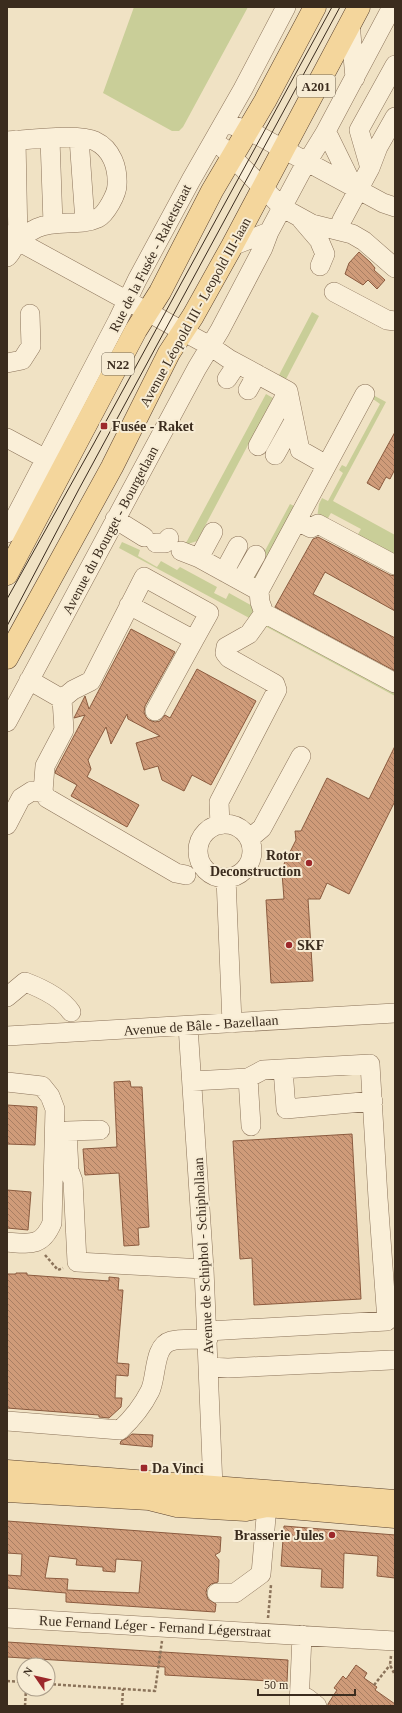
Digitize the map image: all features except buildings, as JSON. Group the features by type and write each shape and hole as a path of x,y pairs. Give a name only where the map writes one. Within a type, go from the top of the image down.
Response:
{"main road":[{"name":"A201","path":"248,130 315,7"},
{"name":"Avenue Léopold III - Leopold III-laan","path":"7,658 112,467 170,354 232,246 354,15"},
{"name":"N22","path":"7,574 136,330 160,292 212,191 248,130"},
{"path":"7,1471 395,1501"},
{"path":"7,1491 149,1499 177,1506 239,1510 267,1506 395,1517"}],"street":[{"name":"Rue de la Fusée - Raketstraat","path":"7,532 164,229 286,7"},
{"name":"Avenue du Bourget - Bourgetlaan","path":"7,722 197,368 220,330 263,248 269,232 295,214 307,162 325,133 392,7"},
{"path":"354,15 355,78"},
{"path":"370,168 358,130 395,65"},
{"path":"340,225 356,187 370,168 378,147 395,117"},
{"path":"320,266 325,254 319,240 295,214 262,187 232,157 219,131 248,130 389,205"},
{"path":"325,133 329,137 356,187"},
{"path":"7,257 12,238 11,141 79,138 95,141 107,151 113,160 117,171 117,188 107,209 99,218 85,222 53,224 12,238"},
{"path":"79,138 85,222"},
{"path":"50,139 53,224"},
{"path":"295,214 317,213 340,225 364,241 395,268"},
{"path":"232,246 269,232"},
{"path":"12,238 210,346 232,371 253,382 290,435 323,462 325,468"},
{"path":"334,292 387,320 395,321"},
{"path":"7,363 22,360 31,346 30,314"},
{"path":"364,394 259,590 260,602 264,612 395,682"},
{"path":"7,438 46,458"},
{"path":"115,520 259,590"},
{"path":"297,521 310,528 318,524 395,565"},
{"path":"220,570 234,543 220,570"},
{"path":"62,699 73,690 91,681 144,577 209,614 155,712"},
{"path":"129,605 194,640"},
{"path":"220,824 219,802 277,690 275,684 229,658 225,653 226,647 249,634 264,612"},
{"path":"29,680 62,699"},
{"path":"62,699 64,730 45,766 43,792 47,798 176,872 186,875"},
{"path":"249,839 262,828 301,756"},
{"path":"7,825 21,798 32,791 43,792"},
{"path":"220,824 228,824 237,827 244,832 249,839 251,848 251,856 248,865 234,876 226,878 216,877 208,872 202,865 198,851 202,837 206,831 220,824"},
{"path":"226,878 232,1023"},
{"path":"7,997 25,982 60,1000 71,1012"},
{"path":"395,998 395,1013"},
{"name":"Avenue de Bâle - Bazellaan","path":"7,1036 395,1013"},
{"name":"Avenue de Schiphol - Schiphollaan","path":"188,1026 208,1335 213,1487"},
{"path":"7,1421 120,1430 130,1420 151,1390 159,1351 163,1345 170,1341 208,1335 387,1320 370,1064 263,1070 248,1078 192,1081"},
{"path":"283,1069 286,1109 372,1101"},
{"path":"248,1078 251,1126"},
{"path":"7,1082 42,1086 50,1096 55,1109 52,1223 48,1233 42,1239 34,1243 7,1242"},
{"path":"100,1130 67,1131 69,1170 73,1181 77,1262 204,1269"},
{"path":"209,1367 234,1368 390,1360"},
{"path":"120,1497 129,1494 200,1497 207,1495 213,1487 230,1499 260,1503 267,1506 261,1574 235,1593 217,1593"},
{"name":"Rue Fernand Léger - Fernand Légerstraat","path":"7,1618 393,1641"},
{"path":"302,1635 299,1702 307,1698 317,1706"}],"path":[{"path":"41,1251 58,1270 77,1262"},
{"path":"374,1685 390,1665 393,1641"},
{"path":"56,1685 155,1691 162,1644"},
{"path":"390,1665 395,1675"},
{"path":"122,1706 123,1689"}],"green space":[{"path":"134,7 248,7 183,127 179,131 172,131 103,93"},
{"path":"312,312 319,316 285,381 278,377"},
{"path":"266,394 273,398 197,541 188,544 186,543"},
{"path":"373,395 386,402 333,501 395,535 395,556 357,536 361,529 331,513 325,523 317,518 319,504 322,498 328,501 343,473 339,470 342,465 346,467 380,404 373,399"},
{"path":"290,504 298,508 255,580 252,575"},
{"path":"122,542 140,550 138,556 157,567 161,561 177,570 180,567 217,587 214,593 226,599 229,593 256,608 253,620 119,548"},
{"path":"264,622 395,688 395,696 263,625"}],"tram line":[{"path":"7,599 93,445 332,7"},
{"path":"7,626 79,489 340,7"}],"place":[{"name":"Fusée - Raket","path":"104,426"},
{"name":"Rotor Deconstruction","path":"309,863"},
{"name":"SKF","path":"289,945"},
{"name":"Da Vinci","path":"144,1468"},
{"name":"Brasserie Jules","path":"332,1535"}]}
